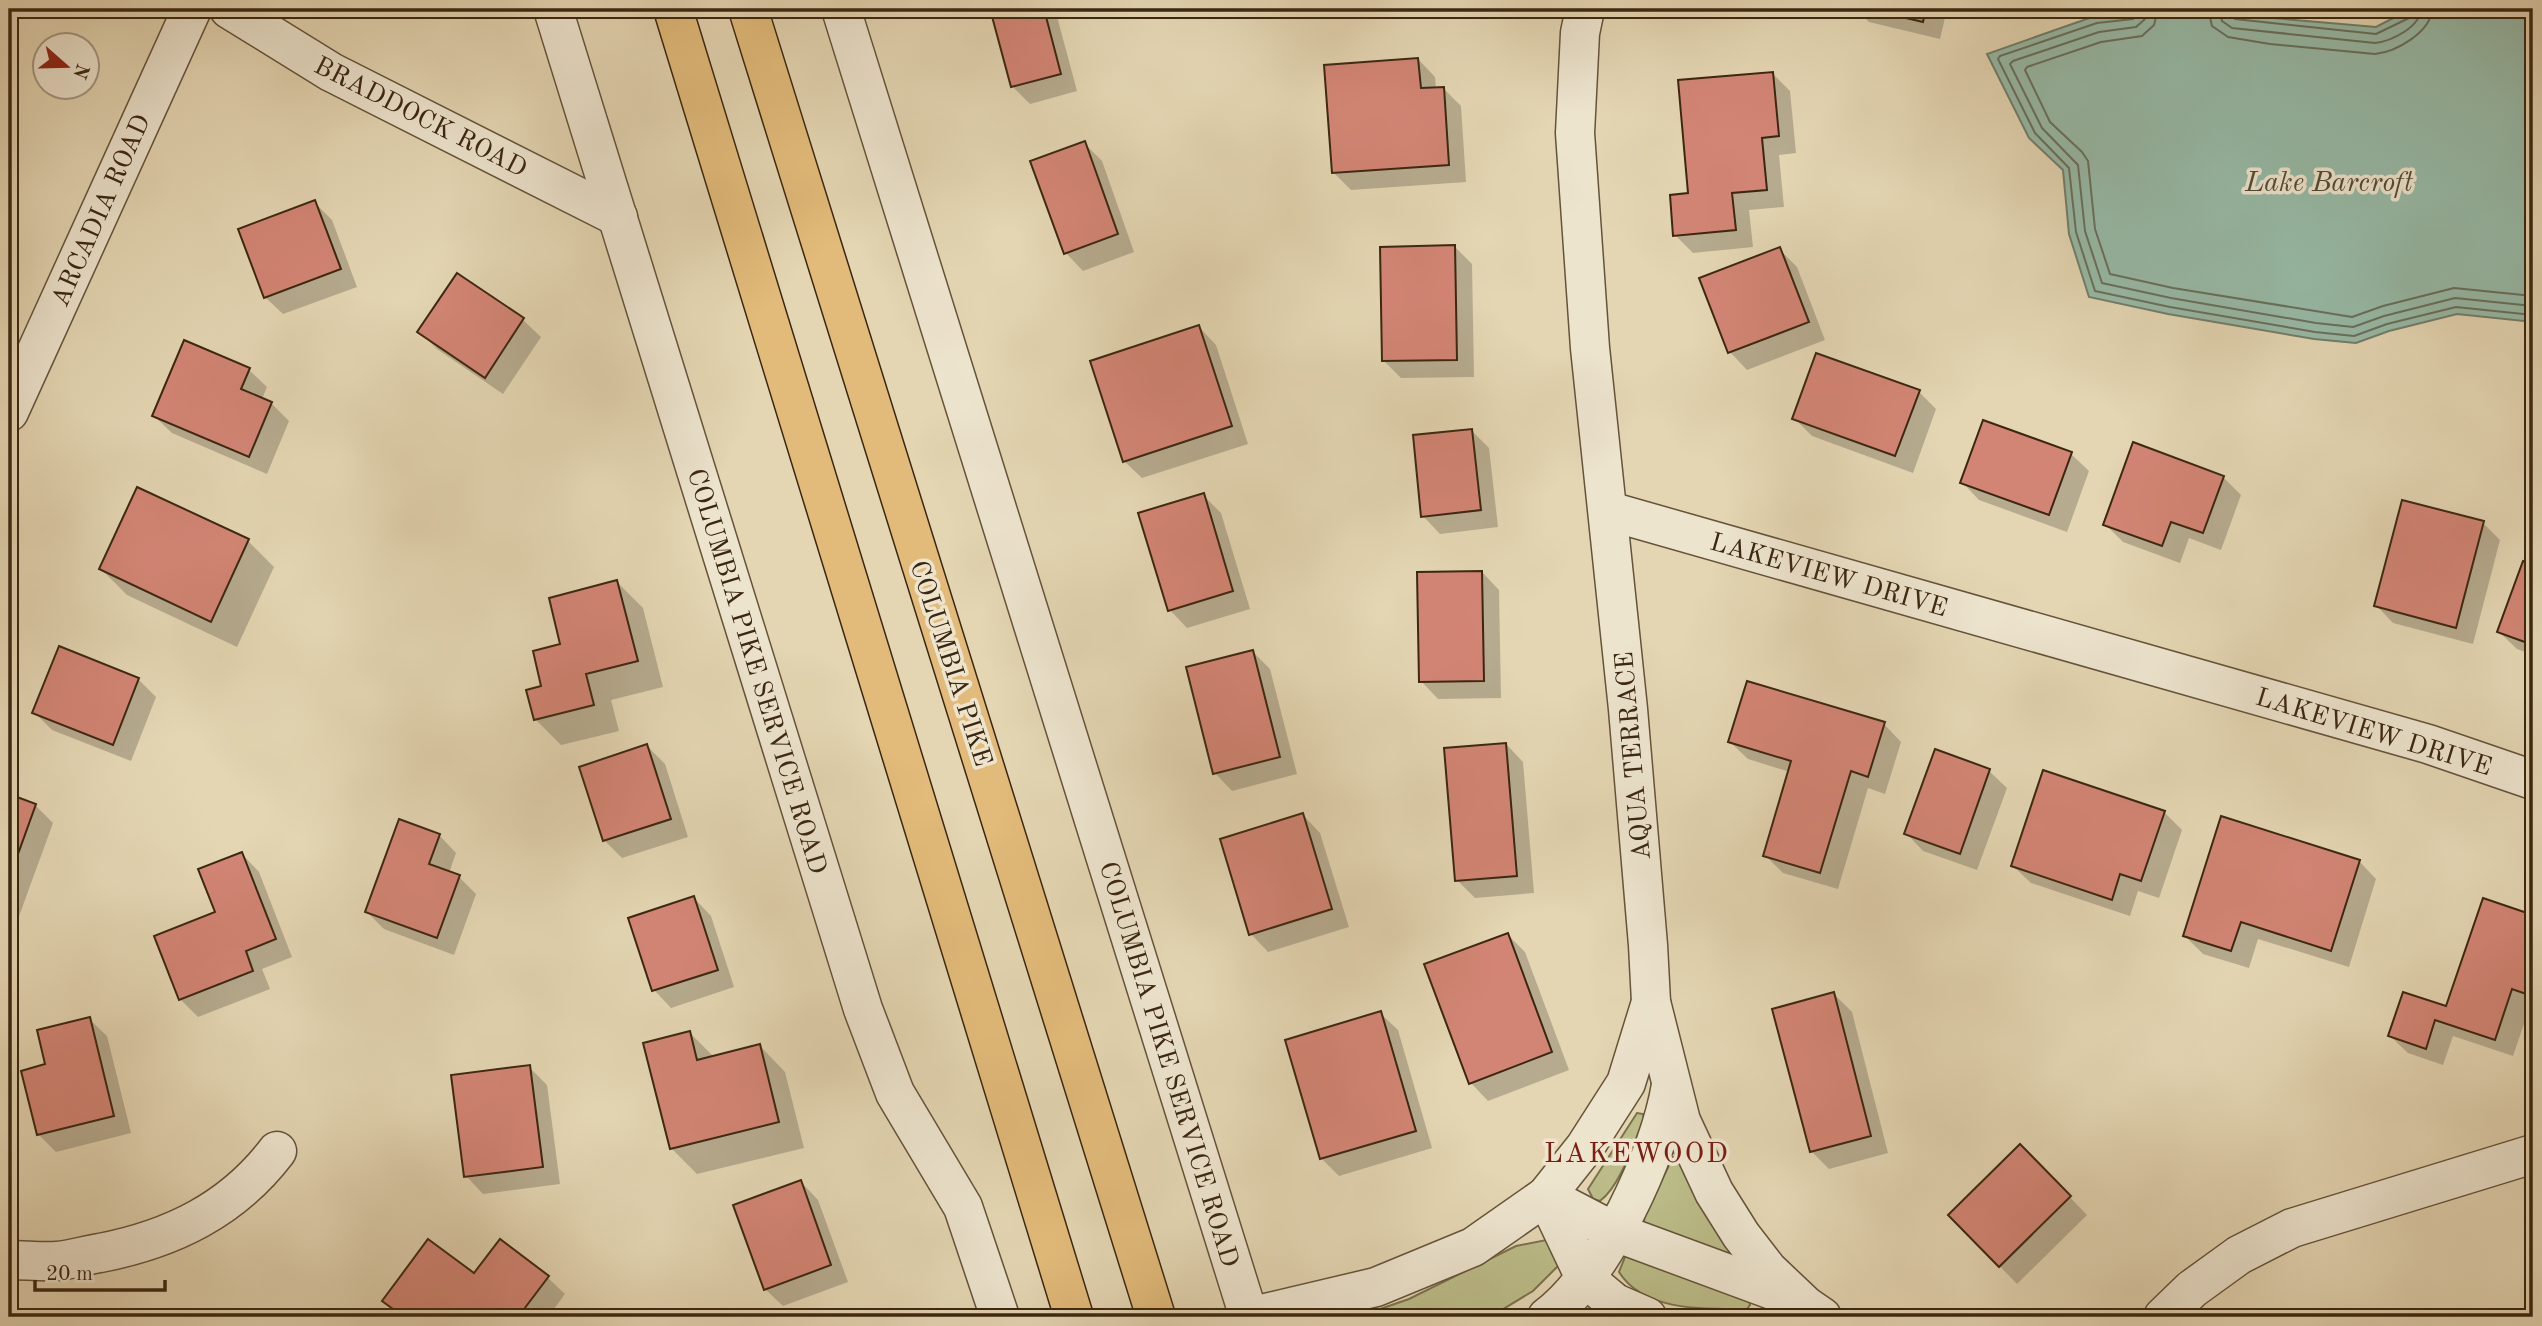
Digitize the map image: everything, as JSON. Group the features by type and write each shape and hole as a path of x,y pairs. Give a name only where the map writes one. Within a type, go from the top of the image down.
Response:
{"main road":[{"path":"673,9 1074,1317"},
{"name":"COLUMBIA PIKE","path":"748,9 1156,1317"}],"street":[{"name":"ARCADIA ROAD","path":"9,412 192,9"},
{"name":"BRADDOCK ROAD","path":"229,9 331,72 618,217"},
{"name":"COLUMBIA PIKE SERVICE ROAD","path":"553,9 867,1020 895,1093 963,1207 1000,1317"},
{"name":"COLUMBIA PIKE SERVICE ROAD","path":"841,9 1249,1317"},
{"path":"1585,9 1580,33 1574,133 1590,348 1609,511"},
{"name":"AQUA TERRACE","path":"1609,511 1636,792 1651,1002 1681,1121 1714,1192 1741,1235 1768,1270 1811,1309"},
{"name":"LAKEVIEW DRIVE","path":"1609,511 2428,744 2533,779"},
{"name":"AQUA TERRACE","path":"1249,1317 1376,1287 1473,1247 1546,1196 1585,1147 1626,1083 1651,1002"},
{"name":"AQUA TERRACE","path":"1547,1317 1585,1278 1615,1232 1645,1173 1667,1110 1672,1084"},
{"path":"9,1260 58,1261 128,1247 186,1227 229,1200 277,1151"},
{"path":"2163,1317 2192,1289 2239,1255 2292,1228 2533,1154"},
{"name":"AQUA TERRACE","path":"1546,1196 1615,1232 1811,1309"},
{"path":"1546,1196 1585,1278 1615,1303 1647,1317"}],"shaded area":[{"path":"1637,1113 1643,1114 1644,1119 1620,1175 1600,1201 1593,1199 1588,1189"},
{"path":"1679,1155 1731,1253 1728,1258 1643,1225 1645,1215 1673,1157"},
{"path":"1546,1240 1560,1264 1533,1291 1490,1317 1357,1317 1409,1299 1516,1246"},
{"path":"1632,1255 1749,1300 1750,1305 1747,1309 1695,1308 1677,1306 1644,1295 1630,1285 1619,1272 1625,1257"}],"water":[{"name":"Lake Barcroft","path":"2159,9 2213,9 2273,18 2376,27 2411,9 2533,9 2533,322 2457,314 2389,331 2356,343 2314,339 2168,314 2089,297 2069,234 2063,170 2029,138 1987,54 2095,16"}],"building":[{"path":"990,9 1044,9 1061,74 1011,87"},
{"path":"1868,9 1926,9 1923,22"},
{"path":"1418,58 1421,88 1444,87 1449,165 1332,173 1324,65"},
{"path":"1773,72 1779,136 1762,138 1767,190 1732,193 1736,230 1673,236 1670,195 1688,193 1678,80"},
{"path":"1085,141 1118,234 1064,254 1030,161"},
{"path":"315,200 341,269 264,298 238,229"},
{"path":"1455,245 1457,360 1382,361 1380,247"},
{"path":"1780,247 1809,322 1728,353 1699,278"},
{"path":"457,273 524,318 485,378 417,332"},
{"path":"1199,325 1232,426 1123,462 1090,361"},
{"path":"184,340 250,368 241,389 272,402 249,457 152,416"},
{"path":"1816,353 1920,390 1895,456 1792,419"},
{"path":"1983,420 2072,452 2049,515 1960,483"},
{"path":"1472,429 1481,510 1421,517 1413,435"},
{"path":"2133,442 2224,476 2203,533 2171,522 2162,546 2103,525"},
{"path":"137,487 249,539 211,622 99,569"},
{"path":"1204,493 1233,591 1168,611 1138,513"},
{"path":"2402,500 2484,521 2456,628 2374,606"},
{"path":"2523,561 2533,564 2533,645 2497,632"},
{"path":"1482,571 1484,681 1419,682 1417,572"},
{"path":"617,580 638,661 586,674 594,705 534,720 526,690 541,686 533,651 560,644 549,598"},
{"path":"59,646 139,678 113,745 32,713"},
{"path":"1253,650 1280,757 1213,774 1186,667"},
{"path":"1747,681 1885,722 1868,777 1851,771 1820,873 1763,856 1791,761 1728,742"},
{"path":"1506,743 1517,876 1455,881 1444,748"},
{"path":"647,744 671,819 603,841 579,767"},
{"path":"1935,749 1990,769 1960,854 1904,834"},
{"path":"2043,770 2165,811 2141,881 2120,874 2112,900 2011,866"},
{"path":"9,794 36,804 9,879"},
{"path":"1303,813 1332,909 1249,935 1220,839"},
{"path":"2221,816 2360,860 2331,951 2241,922 2231,951 2183,936"},
{"path":"399,819 440,834 429,864 460,875 437,938 365,912"},
{"path":"242,852 276,939 246,951 253,971 179,1000 154,936 215,912 198,869"},
{"path":"694,896 718,970 652,991 628,918"},
{"path":"2483,898 2533,915 2532,996 2512,989 2495,1040 2435,1020 2426,1049 2388,1036 2403,992 2446,1006"},
{"path":"1508,933 1552,1052 1469,1084 1424,964"},
{"path":"1834,992 1871,1136 1810,1152 1772,1009"},
{"path":"1381,1011 1416,1131 1320,1159 1285,1040"},
{"path":"90,1017 114,1116 37,1135 21,1071 45,1064 37,1030"},
{"path":"690,1031 697,1060 760,1044 779,1122 670,1149 643,1043"},
{"path":"530,1065 543,1167 464,1177 451,1075"},
{"path":"2020,1144 2071,1196 1999,1267 1948,1215"},
{"path":"801,1180 831,1265 764,1290 733,1205"},
{"path":"428,1239 474,1273 500,1239 549,1276 518,1317 471,1317 462,1311 457,1317 404,1317 382,1301"}],"district":[{"name":"LAKEWOOD","path":"1637,1152"}]}
